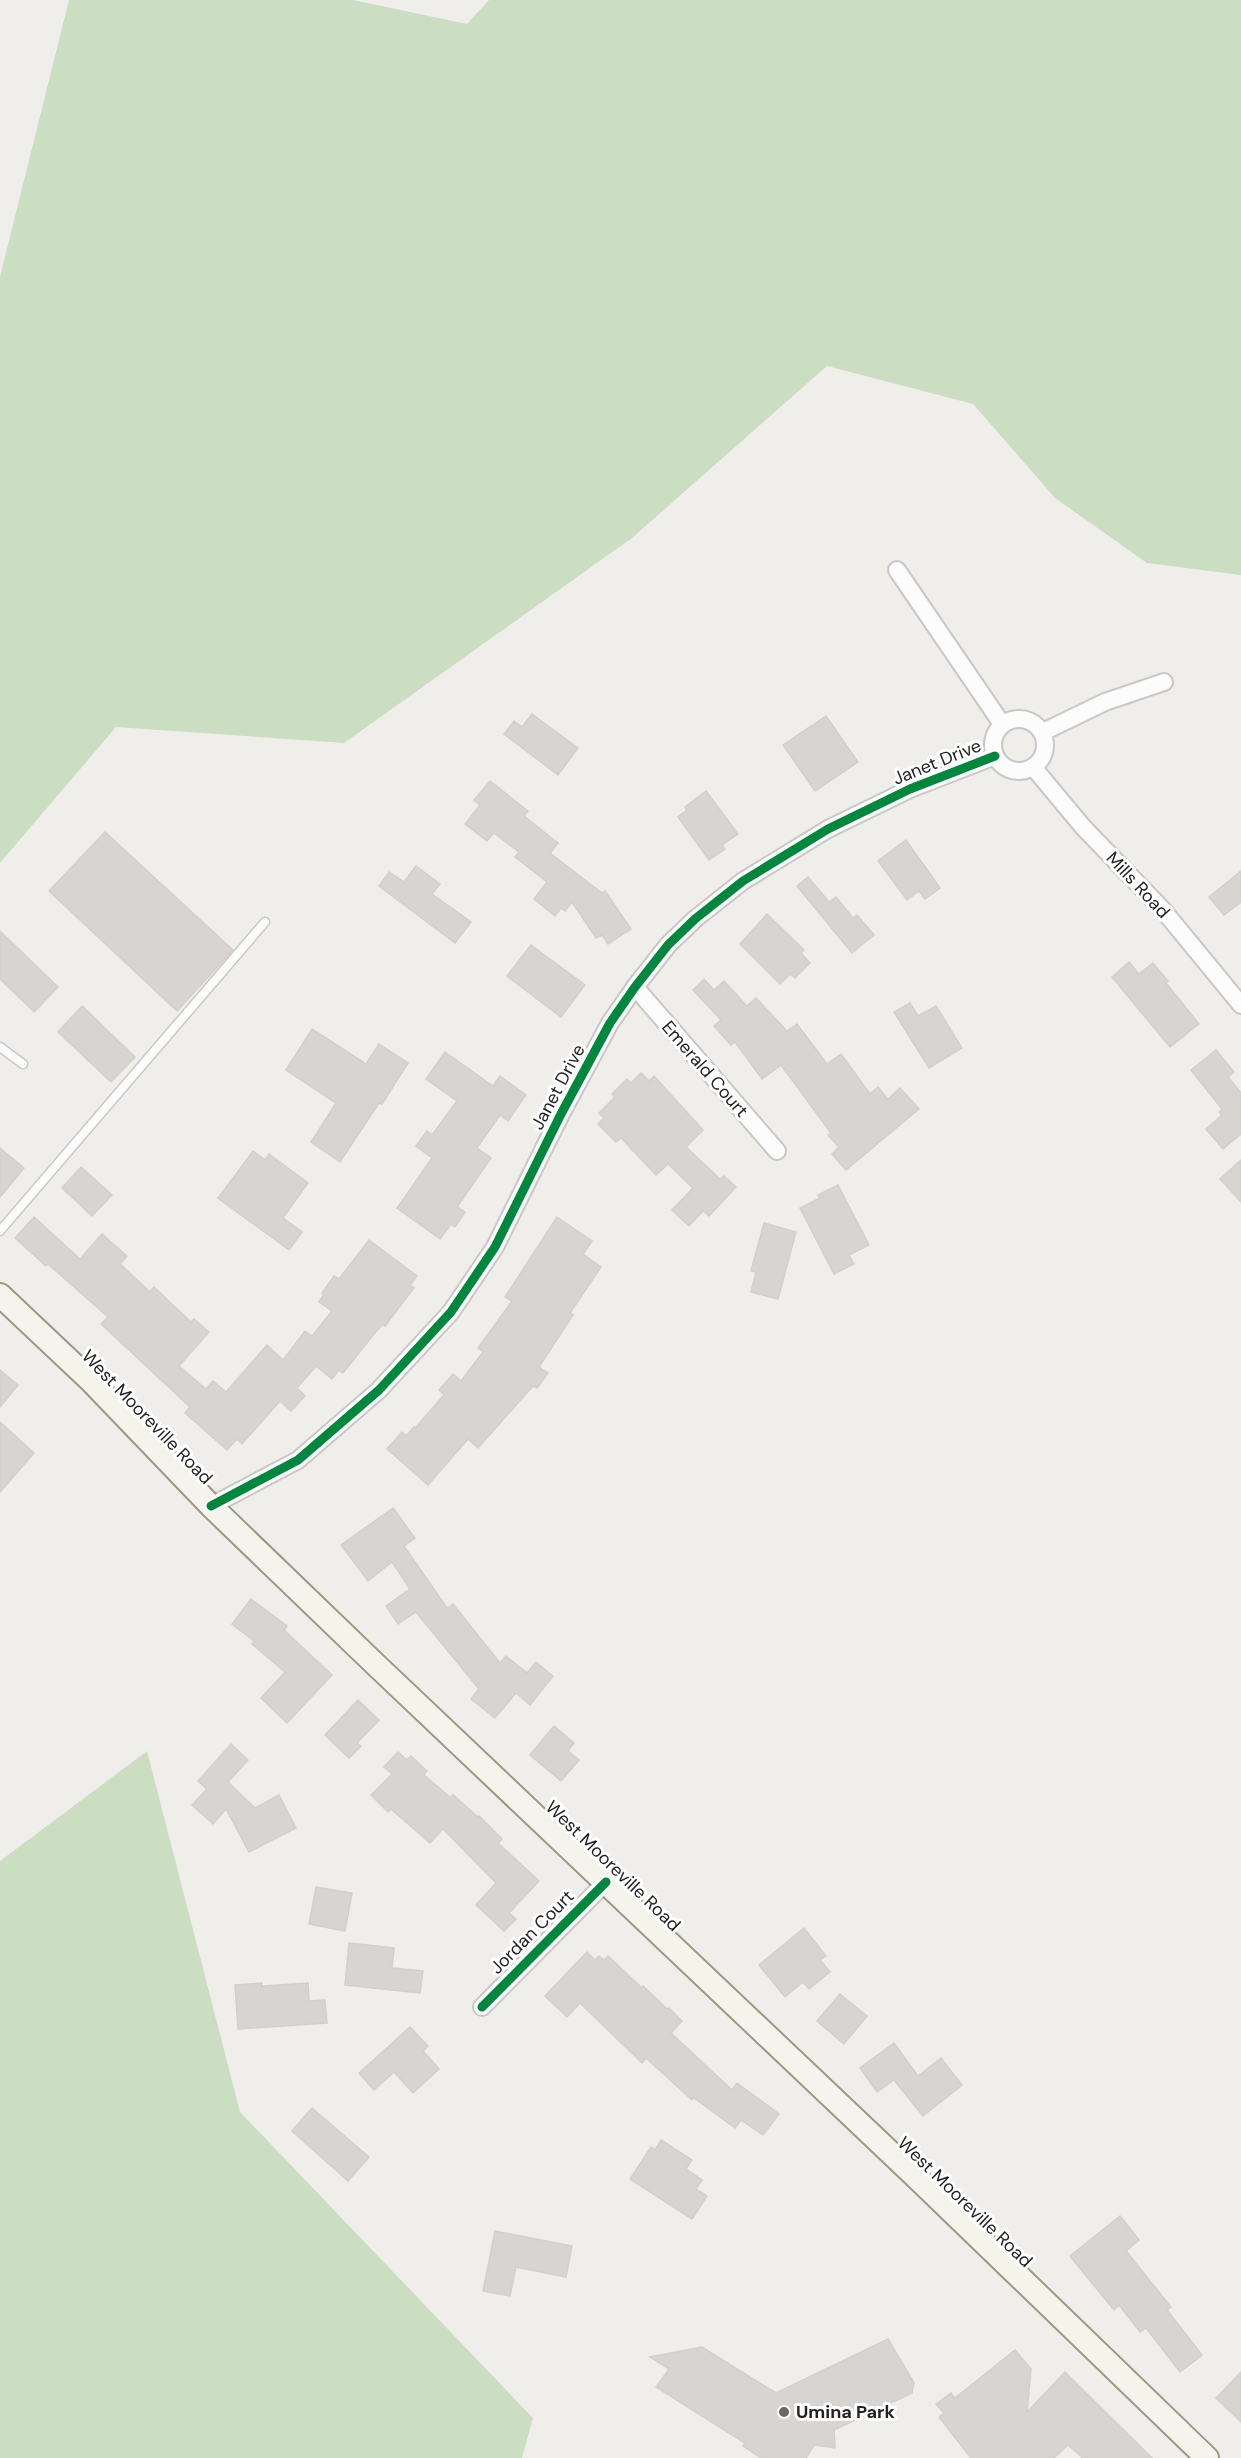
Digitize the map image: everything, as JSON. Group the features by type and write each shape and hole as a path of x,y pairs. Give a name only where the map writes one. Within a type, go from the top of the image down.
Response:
{"main road":[{"name":"West Mooreville Road","path":"0,1295 90,1380 211,1506 1206,2458"}],"street":[{"path":"897,570 1002,724"},
{"path":"1043,732 1105,702 1164,682"},
{"path":"1016,718 1024,718 1038,726 1043,732 1046,748 1040,762 1033,768 1025,771 1008,768 995,756 993,739 1002,724 1016,718"},
{"name":"Janet Drive","path":"211,1506 298,1460 379,1390 451,1312 495,1248 610,1023 668,945 694,919 742,881 828,829 910,789 995,756"},
{"name":"Mills Road","path":"1033,768 1083,827 1163,910 1241,1005"},
{"name":"Emerald Court","path":"635,987 777,1151"},
{"name":"Jordan Court","path":"482,2007 606,1882"}],"lane":[{"path":"0,1231 265,922"},
{"path":"0,1047 23,1064"}],"green space":[{"path":"69,0 353,0 467,24 489,0 1241,0 1241,575 1147,563 1055,498 973,404 827,366 632,538 344,743 116,727 0,863 0,277"},
{"path":"147,1751 240,2112 533,2418 522,2458 0,2458 0,1861"}],"building":[{"path":"532,714 578,748 558,775 504,734 514,721 522,727"},
{"path":"826,716 858,762 815,791 783,745"},
{"path":"490,781 528,811 524,816 558,843 550,853 602,893 605,891 631,929 608,944 602,935 596,938 572,902 565,911 561,908 555,916 534,899 547,882 515,857 519,852 494,833 487,841 465,824 480,805 474,800"},
{"path":"706,791 738,834 722,845 725,849 709,860 678,817 687,810 685,807"},
{"path":"105,832 233,950 177,1011 49,891"},
{"path":"906,840 940,888 925,899 919,891 907,900 878,861"},
{"path":"416,866 440,884 432,894 471,922 455,943 379,886 389,872 404,882"},
{"path":"1241,871 1241,902 1224,915 1209,897"},
{"path":"808,877 829,902 836,897 853,918 857,915 874,935 852,953 797,886"},
{"path":"767,914 804,950 801,953 810,963 795,978 790,974 780,984 740,944"},
{"path":"0,931 58,987 34,1012 0,979"},
{"path":"531,945 585,985 561,1017 507,976"},
{"path":"1129,962 1139,974 1153,963 1199,1024 1170,1047 1112,977"},
{"path":"704,979 714,990 724,981 747,1006 756,998 787,1031 797,1024 827,1064 841,1054 870,1094 878,1087 888,1099 900,1088 919,1109 846,1170 832,1154 839,1147 828,1135 831,1133 781,1065 762,1079 735,1042 731,1045 714,1026 721,1020 693,990"},
{"path":"910,1003 918,1016 936,1006 962,1048 929,1068 894,1012"},
{"path":"82,1006 135,1057 111,1082 58,1032"},
{"path":"312,1029 366,1064 379,1044 408,1063 340,1162 311,1142 336,1103 286,1070"},
{"path":"1216,1050 1234,1072 1228,1077 1241,1093 1241,1134 1223,1149 1206,1129 1222,1115 1219,1112 1222,1109 1191,1070"},
{"path":"445,1052 493,1086 500,1076 526,1095 508,1121 500,1115 477,1148 491,1158 457,1207 465,1212 455,1227 451,1224 440,1239 397,1208 432,1158 416,1146 427,1131 432,1135 457,1101 426,1079"},
{"path":"641,1073 649,1081 654,1076 703,1130 686,1147 720,1179 724,1176 736,1187 709,1216 703,1211 689,1226 672,1210 693,1188 668,1164 656,1175 621,1138 616,1142 598,1124 604,1118 599,1113 615,1097 612,1094 627,1079 631,1083"},
{"path":"0,1148 24,1168 0,1197"},
{"path":"253,1151 265,1160 269,1154 308,1183 283,1218 302,1232 289,1250 218,1198"},
{"path":"1241,1160 1241,1202 1220,1179"},
{"path":"81,1167 112,1195 92,1216 62,1188"},
{"path":"838,1185 869,1245 849,1255 854,1264 834,1274 800,1208 820,1198 818,1195"},
{"path":"34,1217 80,1259 102,1234 127,1256 120,1264 150,1292 154,1287 191,1322 194,1319 209,1332 179,1366 206,1389 213,1381 226,1392 267,1345 283,1360 305,1331 312,1336 332,1311 319,1302 324,1294 322,1293 334,1276 339,1279 369,1240 417,1276 410,1285 414,1288 385,1326 383,1324 374,1334 343,1373 339,1370 332,1379 316,1366 297,1388 305,1396 291,1411 280,1401 242,1444 237,1439 227,1450 185,1413 190,1407 101,1324 108,1317 15,1238"},
{"path":"557,1217 592,1241 583,1254 601,1267 570,1313 573,1315 539,1367 548,1373 537,1388 533,1386 478,1448 468,1439 428,1485 387,1449 402,1432 406,1436 415,1428 444,1395 439,1390 453,1374 461,1381 483,1352 478,1348 512,1301 505,1297"},
{"path":"764,1223 796,1232 778,1299 751,1292 756,1272 751,1271"},
{"path":"0,1370 18,1385 0,1407"},
{"path":"0,1422 34,1453 0,1492"},
{"path":"393,1508 415,1538 404,1546 447,1608 453,1604 500,1663 506,1656 527,1673 536,1662 553,1676 530,1705 516,1693 495,1718 471,1699 479,1689 416,1612 398,1624 386,1606 410,1589 392,1562 368,1581 341,1545"},
{"path":"251,1599 287,1626 284,1630 332,1675 287,1723 261,1698 285,1672 252,1644 254,1641 232,1624"},
{"path":"358,1700 379,1720 357,1743 361,1746 349,1758 325,1735"},
{"path":"554,1726 574,1743 568,1751 579,1760 561,1781 530,1755"},
{"path":"231,1744 248,1760 228,1782 255,1808 279,1795 296,1828 249,1852 226,1809 213,1824 192,1805 207,1789 198,1781"},
{"path":"398,1752 407,1760 411,1756 427,1771 424,1775 451,1798 453,1795 479,1816 502,1839 498,1843 539,1881 509,1913 516,1919 504,1931 476,1905 496,1883 443,1829 430,1843 391,1809 388,1812 371,1795 392,1774 384,1767"},
{"path":"316,1887 352,1893 345,1931 309,1924"},
{"path":"804,1928 826,1956 820,1960 830,1972 809,1989 803,1982 785,1997 759,1965"},
{"path":"349,1943 394,1948 392,1968 423,1971 420,1993 345,1985"},
{"path":"587,1952 595,1960 599,1956 604,1960 608,1956 642,1988 643,1986 667,2009 669,2008 682,2021 671,2033 732,2090 737,2083 779,2114 763,2135 741,2120 735,2128 694,2098 692,2100 646,2058 642,2063 580,2003 567,2017 545,1996"},
{"path":"262,1983 262,1986 308,1983 309,2001 325,2000 327,2023 238,2029 235,1985"},
{"path":"840,1994 867,2016 844,2044 817,2021"},
{"path":"410,2027 428,2046 423,2051 439,2069 413,2093 394,2072 374,2090 359,2073"},
{"path":"894,2043 918,2076 941,2058 962,2085 923,2116 894,2080 877,2092 860,2068"},
{"path":"312,2108 369,2157 348,2181 292,2131"},
{"path":"661,2140 692,2160 686,2169 702,2180 696,2189 707,2196 692,2219 630,2179 651,2147 655,2150"},
{"path":"1120,2216 1139,2240 1126,2251 1171,2307 1167,2310 1202,2355 1180,2372 1146,2328 1140,2332 1119,2305 1114,2310 1070,2256"},
{"path":"495,2231 572,2246 566,2277 516,2267 510,2296 483,2291"},
{"name":"Umina Park","path":"888,2339 914,2383 912,2393 834,2430 835,2448 814,2445 806,2458 761,2458 743,2446 745,2443 656,2387 669,2369 650,2357 702,2347 776,2393"},
{"name":"Umina Park","path":"1015,2350 1031,2369 1027,2412 1065,2372 1152,2458 1083,2458 1068,2445 1054,2458 971,2458 939,2417 944,2413 936,2404 951,2393 955,2398"},
{"path":"1241,2372 1241,2422 1216,2398"}],"cycle path":[{"path":"211,1506 298,1460 379,1390 451,1312 495,1247 561,1114 610,1023 668,945 695,919 743,881 828,829 910,789 995,756"},
{"path":"482,2007 606,1882"}],"place":[{"name":"Umina Park","path":"784,2412"}]}
